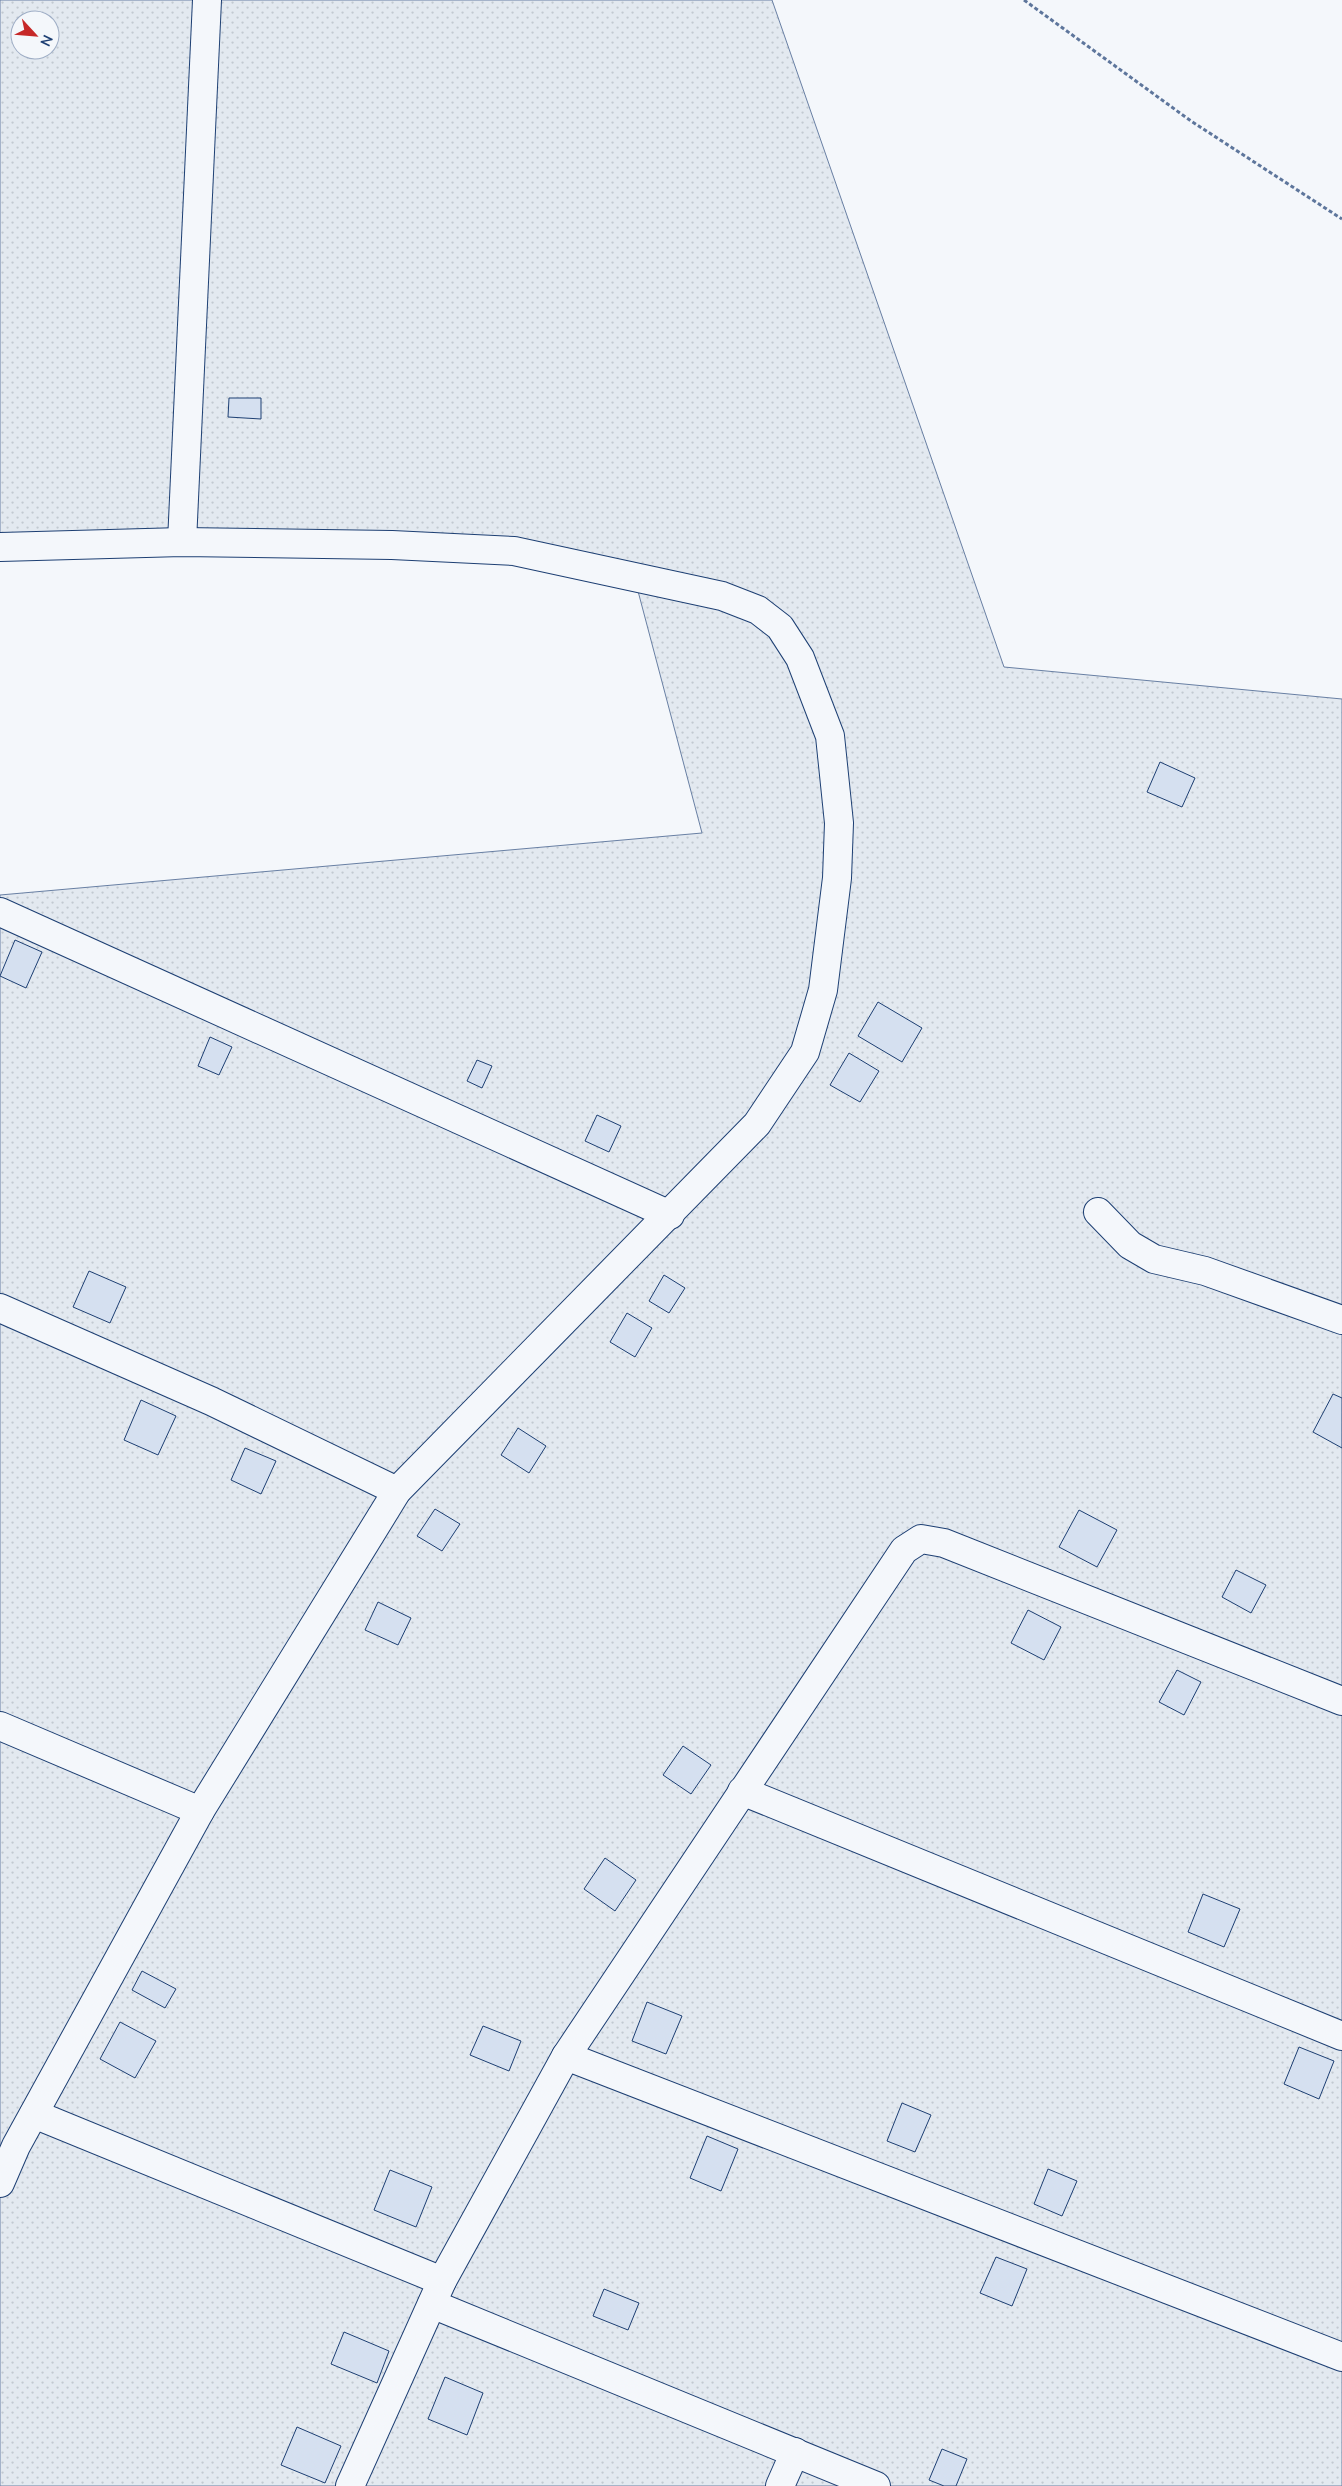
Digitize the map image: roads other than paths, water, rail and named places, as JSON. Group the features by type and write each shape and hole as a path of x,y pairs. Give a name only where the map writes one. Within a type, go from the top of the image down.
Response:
{"lane":[{"path":"182,542 207,0"},
{"path":"0,547 182,542 392,545 514,551 722,596 758,610 780,627 800,658 830,736 839,822 837,878 822,990 805,1052 757,1124 670,1215 397,1491 200,1812 34,2114 8,2142 0,2182"},
{"path":"0,912 670,1215"},
{"path":"1098,1212 1130,1245 1154,1259 1205,1271 1342,1320"},
{"path":"0,1308 211,1401 397,1491"},
{"path":"350,2486 437,2292 566,2056 904,1550 921,1540 944,1543 1342,1701"},
{"path":"0,1726 200,1812"},
{"path":"742,1791 1342,2036"},
{"path":"566,2056 1342,2357"},
{"path":"34,2114 795,2452 876,2486"},
{"path":"780,2486 795,2452"}]}
